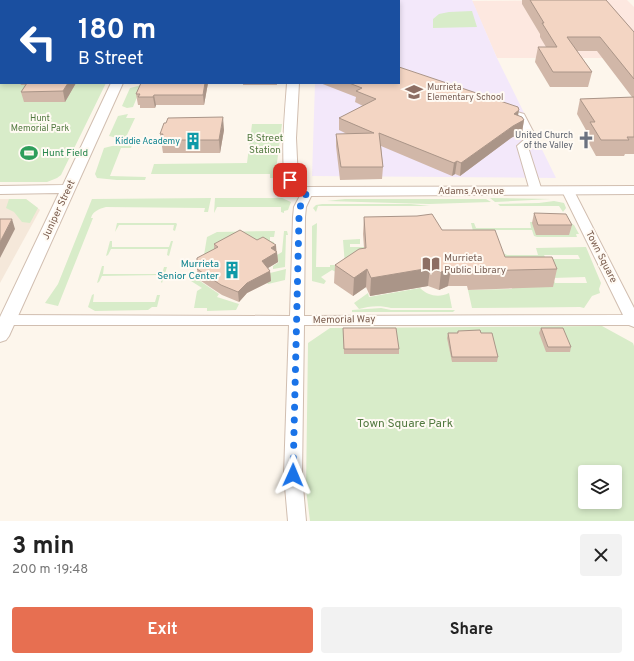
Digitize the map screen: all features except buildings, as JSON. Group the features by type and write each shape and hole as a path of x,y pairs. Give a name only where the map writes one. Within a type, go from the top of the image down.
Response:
{"street":[{"name":"Juniper Street","path":"3,328 69,189 107,102 116,84"},
{"path":"293,84 290,138 291,183 296,189 307,192 300,207 299,217 293,475 297,521"},
{"path":"499,109 521,116 532,139 522,146 536,191"},
{"path":"0,190 69,189"},
{"name":"Adams Avenue","path":"307,192 634,190"},
{"name":"Town Square","path":"568,191 634,321"},
{"name":"Memorial Way","path":"3,328 296,321 634,321"}],"shaded area":[{"name":"Murrieta Elementary School","path":"400,0 472,0 497,58 556,178 312,176 315,84 400,84"},
{"path":"627,0 634,7 634,58 497,58 472,1"},
{"path":"0,199 26,199 40,210 0,283"}],"green space":[{"path":"472,11 477,27 433,28 433,19 439,14"},
{"name":"Hunt Memorial Park","path":"0,84 106,84 61,175 47,182 0,182"},
{"path":"142,85 133,107 127,108 122,106 130,88"},
{"path":"128,114 126,118 135,118 126,137 135,137 117,138 109,136 118,116"},
{"name":"B Street Station","path":"252,124 282,124 275,178 270,178 270,174 151,174 154,164 247,163"},
{"path":"132,145 131,148 121,148 110,176 146,177 145,180 97,178 95,174 104,148"},
{"path":"211,198 208,212 204,212 205,208 106,207 97,211 91,218 93,218 58,306 45,303 58,284 92,199"},
{"path":"215,198 282,198 291,202 288,210 284,211 284,213 281,212 281,207 217,207 214,213"},
{"path":"490,198 551,199 495,202"},
{"path":"9,199 26,199 38,208 30,223 22,222 14,212 6,208"},
{"path":"345,199 486,199 491,202 429,204 327,201"},
{"path":"554,201 564,203 566,208 563,212 559,206 500,206 498,204 539,203"},
{"path":"411,204 430,206 318,206 316,212 313,208 316,205"},
{"path":"530,222 567,222 574,225 579,234 576,234 577,237 537,237 534,236 532,230 476,230 477,235 474,235 471,223 474,223 476,228 531,228"},
{"path":"117,223 177,224 175,231 173,230 174,225 119,225 115,232"},
{"path":"317,223 316,267 342,265 336,272 332,270 321,277 326,281 324,284 312,281 312,226"},
{"path":"275,231 274,237 270,237 270,241 274,242 274,244 256,246 257,240 241,239 204,255 207,237 217,232"},
{"path":"284,231 287,231 288,235 286,235 285,267 273,269 273,266 279,262 272,258 282,252"},
{"path":"360,239 360,244 350,244 350,247 364,247 365,265 345,265 343,240"},
{"path":"110,241 112,241 112,247 169,247 171,241 173,241 169,256 167,255 168,249 111,249 106,256"},
{"path":"586,247 601,283 599,289 600,293 592,296 584,308 472,308 468,290 512,289 510,275 503,253 507,255 538,255 536,248","holes":["544,255 578,255 580,259 546,259","585,277 587,283 555,283 553,278"]},
{"path":"102,266 104,266 103,274 162,274 164,267 167,267 162,283 162,275 102,276 97,283"},
{"path":"286,269 285,280 267,283 270,281 266,274"},
{"path":"196,276 199,276 197,279 219,294 217,297 239,304 236,310 207,311 207,308 194,308 197,291 202,288 191,281"},
{"path":"420,288 426,293 438,296 449,293 452,308 391,308 375,306 359,309 354,303 368,293 369,297"},
{"path":"94,294 93,302 155,302 157,295 160,295 157,307 152,307 148,310 95,311 88,307 92,295"},
{"path":"381,308 391,310 455,310 453,312 352,312 352,310"},
{"name":"Town Square Park","path":"602,326 633,343 634,346 634,521 310,521 306,489 308,343 330,328"}],"place":[{"name":"Murrieta Elementary School","path":"414,92"},
{"name":"United Church of the Valley","path":"586,140"},
{"name":"Kiddie Academy","path":"193,141"},
{"name":"Hunt Field","path":"29,153"},
{"name":"Murrieta Public Library","path":"431,264"},
{"name":"Murrieta Senior Center","path":"232,270"}],"route":[{"path":"290,180 296,189 307,192 300,207 299,217 293,475"}]}
